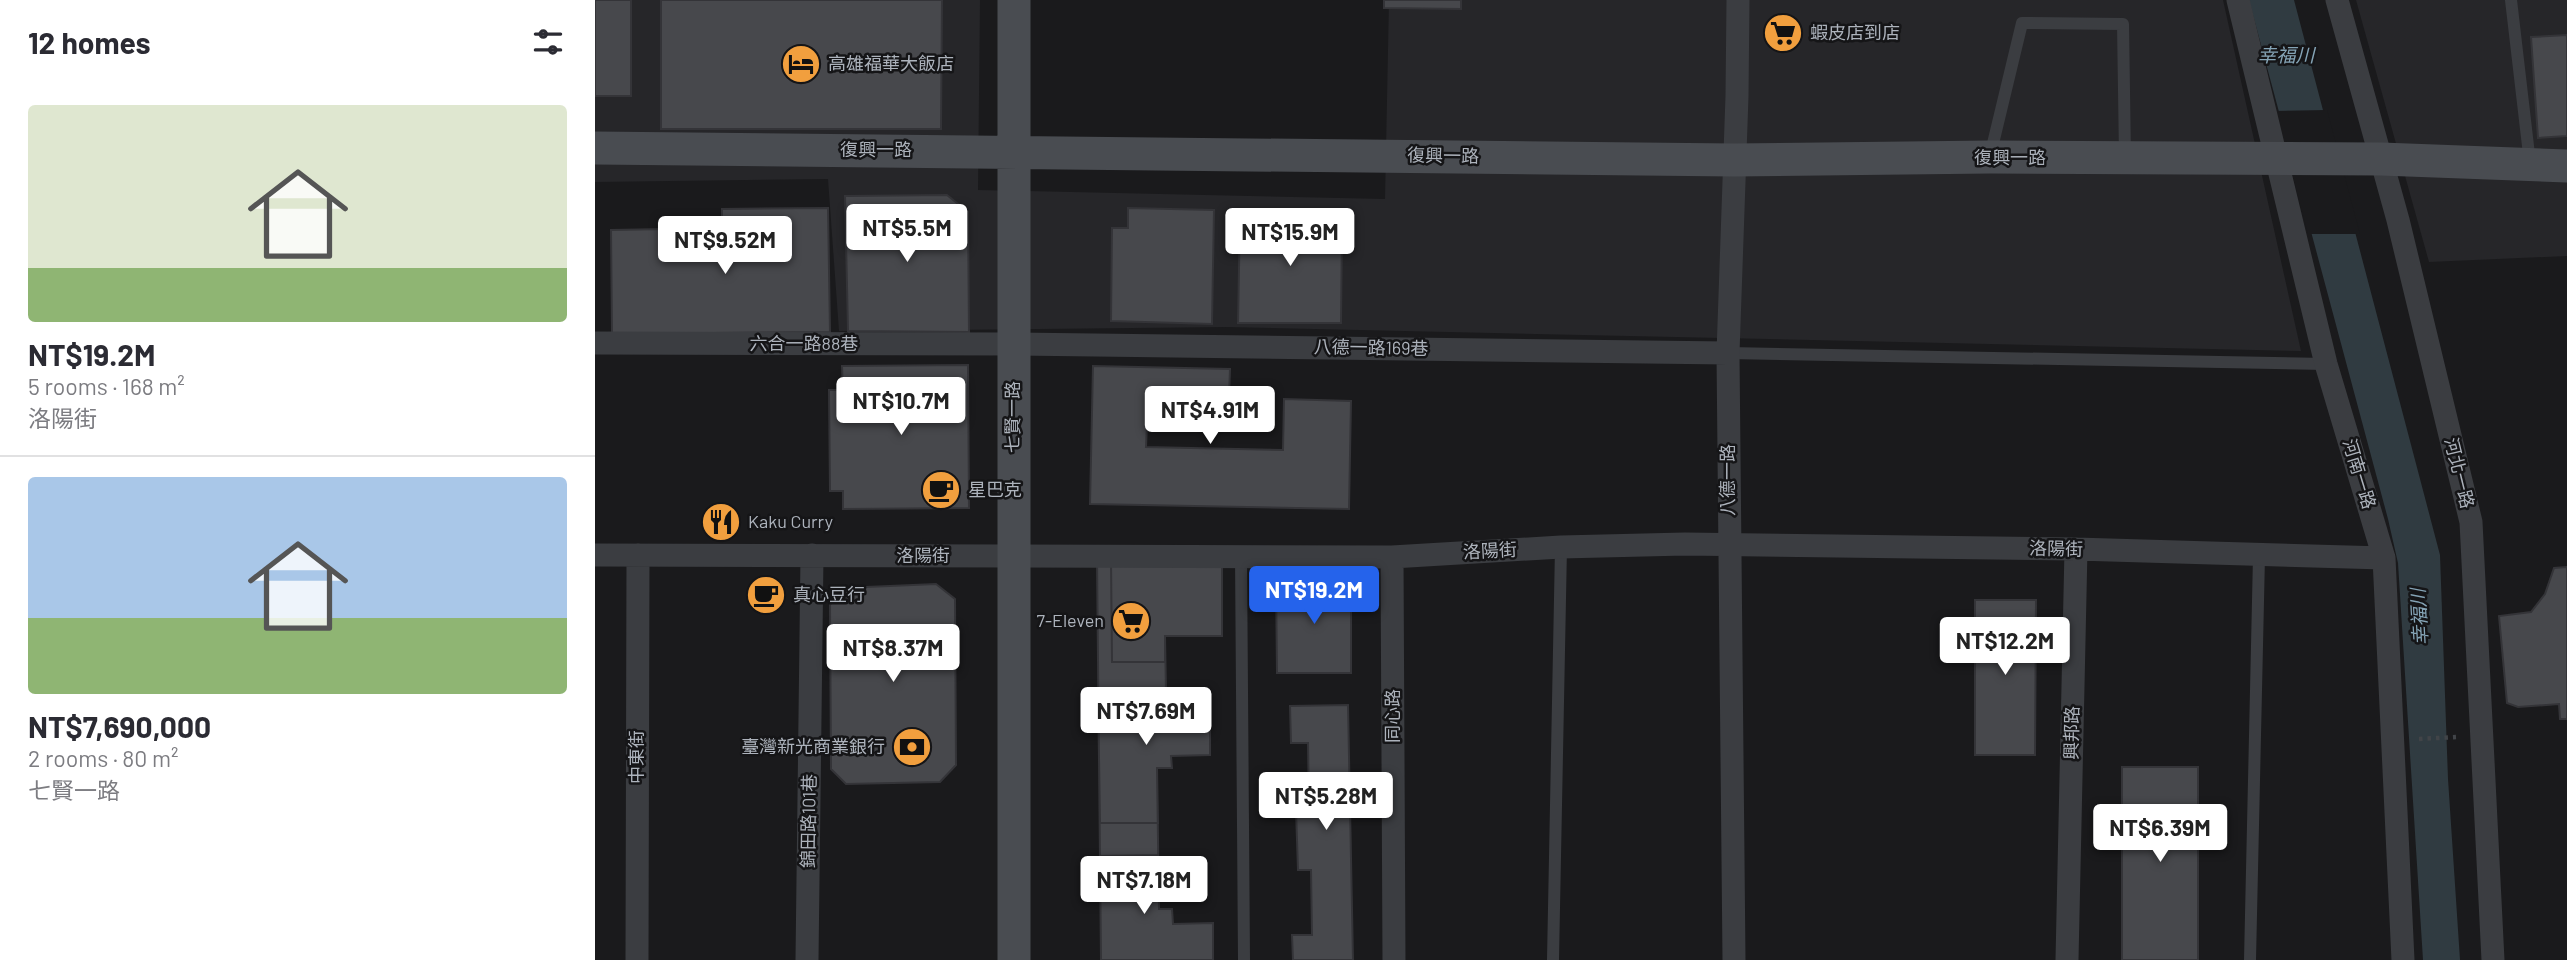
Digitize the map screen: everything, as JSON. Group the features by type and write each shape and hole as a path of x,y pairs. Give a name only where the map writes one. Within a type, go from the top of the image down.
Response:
{"street":[{"name":"七賢一路","path":"1014,0 1014,960"},
{"name":"八德一路","path":"1734,960 1728,353 1738,0"},
{"name":"河南一路","path":"2238,0 2283,158 2326,364 2384,558 2403,960"},
{"name":"河北一路","path":"2337,0 2365,159 2471,522 2493,960"},
{"name":"復興一路","path":"595,148 1734,160 2365,159"},
{"path":"2365,159 2567,166"},
{"name":"六合一路88巷","path":"595,343 1013,344"},
{"name":"八德一路169巷","path":"1013,344 1728,353"},
{"name":"洛陽街","path":"595,555 1392,556 1561,547 1729,545 2076,549 2384,558"},
{"name":"興邦路","path":"2067,960 2076,549"},
{"name":"中東街","path":"636,960 638,555"},
{"name":"錦田路101巷","path":"807,960 812,555"},
{"name":"同心路","path":"1392,556 1394,960"}],"lane":[{"path":"2511,0 2530,164"},
{"path":"1990,158 2022,23 2060,23 2123,24 2125,158"},
{"path":"1728,353 2326,364"},
{"path":"1553,960 1561,547"},
{"path":"1241,556 1244,960"},
{"path":"2250,960 2259,556"}],"path":[{"path":"2392,741 2460,737"}],"shaded area":[{"path":"595,0 980,0 978,190 1385,199 1389,0 2223,0 2301,351 1227,327 839,331 828,179 595,182"},
{"path":"2356,0 2567,0 2567,256 2429,262"}],"water":[{"name":"幸福川","path":"2249,0 2294,0 2440,555 2448,779 2460,960 2423,960 2398,563"}],"pier":[{"path":"2327,110 2360,234 2308,234 2275,111"}],"building":[{"path":"595,0 631,0 631,96 595,96"},
{"name":"高雄福華大飯店","path":"661,0 942,0 941,129 661,129"},
{"path":"1384,0 1461,0 1461,9 1384,8"},
{"path":"2567,35 2567,136 2538,138 2531,37"},
{"path":"947,195 968,212 969,332 848,331 845,196"},
{"path":"828,208 830,332 612,334 611,230 722,228 722,209"},
{"path":"1128,208 1214,210 1212,324 1111,321 1112,228 1128,228"},
{"path":"1240,212 1332,213 1332,228 1342,228 1341,323 1238,323"},
{"path":"968,365 969,508 843,509 843,491 830,491 829,390 843,390 842,366"},
{"path":"1093,366 1230,369 1228,426 1147,424 1146,447 1283,450 1284,399 1351,401 1349,509 1090,504"},
{"path":"1097,560 1222,562 1222,636 1165,636 1166,692 1210,691 1210,755 1171,756 1172,768 1157,768 1159,909 1172,909 1173,924 1213,923 1213,960 1101,960"},
{"path":"1111,561 1222,562 1222,636 1165,636 1165,662 1112,662"},
{"path":"2567,567 2567,719 2560,719 2559,704 2518,707 2507,703 2499,616 2531,612 2545,594 2554,568"},
{"path":"1276,579 1351,579 1351,673 1277,673"},
{"path":"936,584 955,599 956,765 940,782 846,784 831,769 830,605 843,588"},
{"path":"1975,600 2036,600 2035,755 1975,755"},
{"path":"1210,691 1210,755 1171,756 1172,768 1157,768 1158,823 1100,823 1098,692"},
{"path":"1348,705 1353,960 1293,960 1292,935 1312,935 1311,870 1298,870 1296,810 1309,810 1308,743 1291,743 1290,706"},
{"path":"2122,767 2198,767 2198,960 2122,960"},
{"path":"1158,855 1159,909 1172,909 1173,924 1213,923 1213,960 1101,960 1100,856"}],"place":[{"name":"蝦皮店到店","path":"1783,33"},
{"name":"高雄福華大飯店","path":"801,64"},
{"name":"星巴克","path":"941,490"},
{"name":"Kaku Curry","path":"721,522"},
{"name":"真心豆行","path":"766,595"},
{"name":"7-Eleven","path":"1131,621"},
{"name":"臺灣新光商業銀行","path":"912,747"}]}
